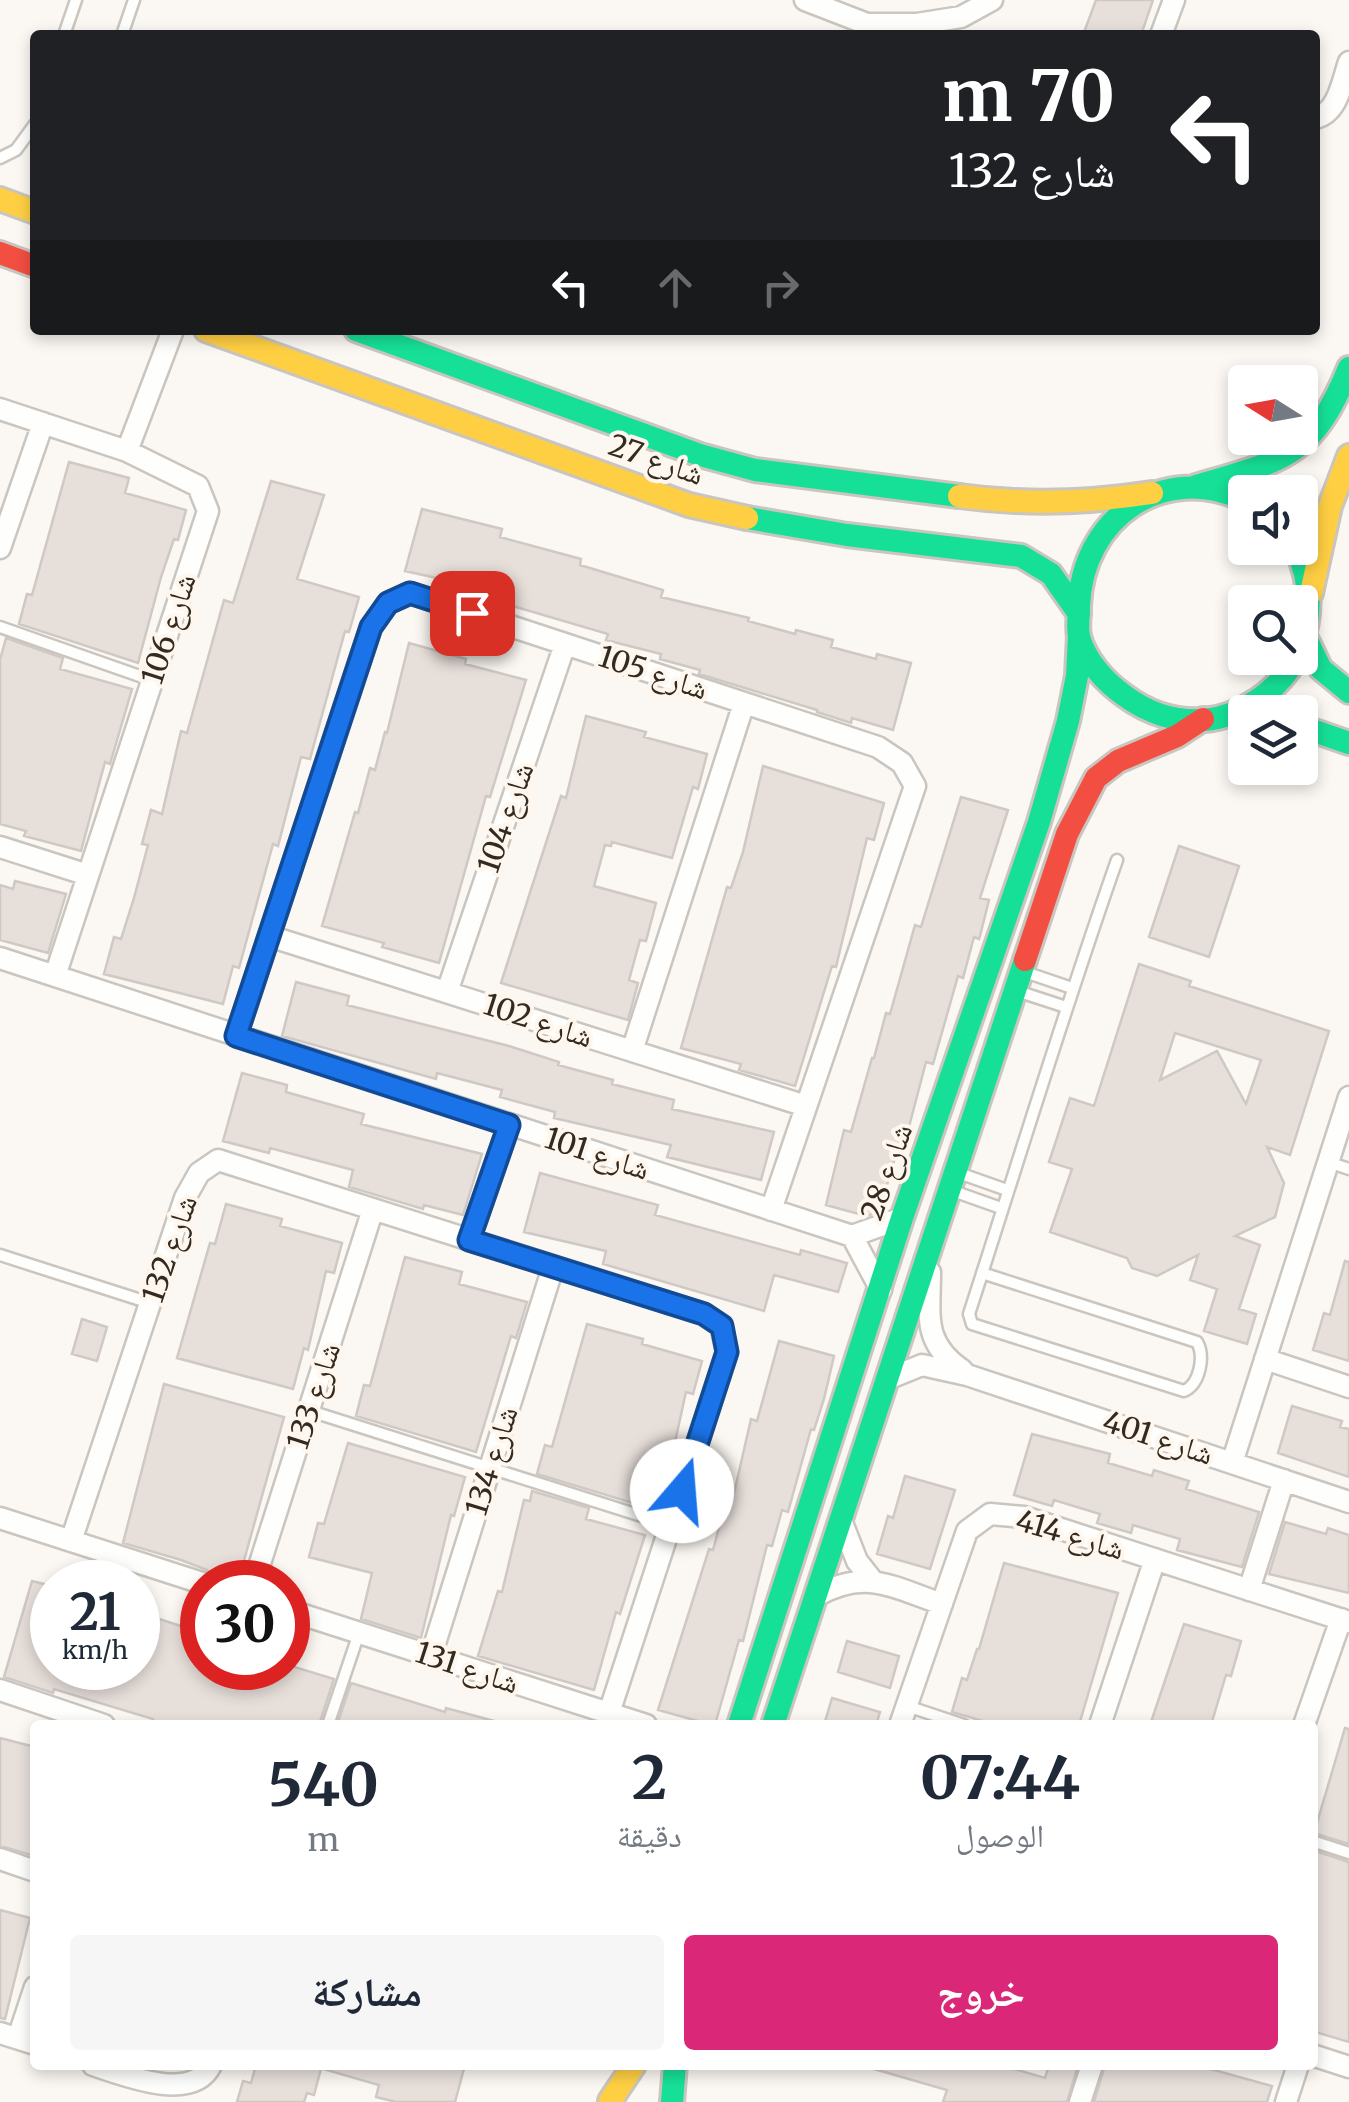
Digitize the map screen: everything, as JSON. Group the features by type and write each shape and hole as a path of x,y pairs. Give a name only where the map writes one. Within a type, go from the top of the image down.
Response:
{"street":[{"path":"805,0 866,24 917,24 961,17 992,0"},
{"path":"1163,30 1174,0"},
{"path":"1320,117 1333,106 1349,62"},
{"path":"0,200 30,210"},
{"path":"0,253 30,264"},
{"path":"127,452 171,335"},
{"name":"شارع 27","path":"220,335 689,505 749,521 1031,557 1054,575 1100,672 1132,703 1171,719 1228,718"},
{"name":"شارع 27","path":"370,335 700,456 755,470 1003,502 1092,502 1194,486 1290,454 1325,421 1349,368"},
{"name":"شارع 106","path":"0,408 127,452 198,486 208,511 55,976"},
{"path":"0,548 43,423"},
{"path":"1312,585 1324,521 1336,480 1349,456"},
{"path":"1194,486 1228,495"},
{"name":"شارع 28","path":"742,1716 902,1218 1039,822 1077,676 1078,592 1089,550 1115,516 1152,493"},
{"name":"شارع 105","path":"236,1036 371,627 388,603 410,593 878,748 902,763 915,786 771,1210"},
{"name":"شارع 104","path":"447,992 565,644"},
{"path":"1318,665 1338,687 1349,692"},
{"name":"شارع 28","path":"775,1720 1066,834 1096,778 1118,761 1255,702 1288,675"},
{"path":"632,1051 744,703"},
{"path":"1318,732 1349,743"},
{"path":"0,847 88,876"},
{"name":"شارع 102","path":"269,936 806,1106"},
{"name":"شارع 101","path":"0,958 852,1236"},
{"path":"1232,1462 1349,1096"},
{"path":"469,1240 509,1125"},
{"name":"شارع 132","path":"71,1541 185,1198 198,1174 218,1160 704,1314 722,1326 727,1352 610,1713"},
{"name":"شارع 133","path":"261,1560 373,1209"},
{"path":"881,1290 852,1236 902,1218"},
{"name":"شارع 401","path":"931,1238 930,1328 935,1345 946,1360 968,1374"},
{"name":"شارع 134","path":"431,1656 553,1266"},
{"path":"1265,1359 1349,1386"},
{"name":"شارع 401","path":"890,1378 922,1365 968,1374 1349,1502"},
{"path":"1249,1590 1284,1480"},
{"name":"شارع 414","path":"904,1716 968,1531 990,1514 1024,1517 1345,1621"},
{"path":"841,1520 857,1560 872,1580"},
{"path":"1,1522 180,1576"},
{"path":"1102,1720 1155,1559"},
{"path":"816,1596 838,1584 872,1580 942,1604"},
{"name":"شارع 131","path":"310,1617 631,1720"},
{"path":"1306,1720 1345,1621"},
{"path":"0,1690 89,1720"},
{"path":"0,1859 30,1869"},
{"path":"18,2038 30,2002"},
{"path":"1318,2057 1349,2067"},
{"path":"107,2070 168,2091 183,2092 201,2084 208,2070"},
{"path":"611,2102 632,2070"},
{"path":"672,2102 675,2070"},
{"path":"1080,2102 1090,2070"},
{"path":"1286,2102 1296,2070"}],"lane":[{"path":"66,30 76,0"},
{"path":"124,30 134,0"},
{"path":"0,158 16,150 30,131"},
{"path":"0,627 152,680"},
{"path":"982,1273 1197,1342 1202,1356 1194,1383 1184,1390 972,1324 969,1314 1072,988 1118,860"},
{"path":"1017,980 1072,988"},
{"path":"1017,980 1066,1008"},
{"path":"1328,1162 1349,1169"},
{"path":"950,1180 1007,1190"},
{"path":"950,1180 1001,1208"},
{"path":"0,1255 150,1304"},
{"path":"309,1410 671,1526"},
{"path":"330,1720 359,1633"},
{"path":"904,1716 931,1720"},
{"path":"1318,1842 1349,1853"}],"building":[{"path":"1096,0 1153,0 1143,30 1085,30"},
{"path":"69,462 129,478 125,493 186,510 161,577 138,663 19,624 27,594 32,595"},
{"path":"271,481 324,495 297,579 359,597 349,632 345,631 310,759 301,757 278,846 273,844 239,968 233,966 223,1004 104,974 114,937 121,939 134,898 148,845 142,844 151,810 162,814 181,731 187,733 224,600 233,603"},
{"path":"422,509 502,529 500,537 581,559 580,565 663,590 661,597 749,618 748,621 795,634 796,630 833,640 831,647 876,659 877,654 911,663 893,730 852,718 851,723 699,674 700,670 660,659 661,654 606,640 608,634 489,599 491,590 405,571"},
{"path":"6,638 63,658 60,669 132,689 110,764 105,762 81,851 24,836 26,831 0,824 0,660"},
{"path":"409,643 466,659 465,664 526,680 490,797 486,796 439,963 322,926 355,812 358,813 370,768 375,770 387,733"},
{"path":"586,716 707,754 672,858 612,842 611,846 605,845 594,886 656,903 646,941 640,940 629,980 638,983 628,1020 501,983 561,796 566,798"},
{"path":"763,766 884,803 874,840 867,838 836,967 832,966 795,1086 739,1070 741,1064 681,1048 727,887 731,888 743,852"},
{"path":"961,797 1008,810 980,898 989,900 980,936 974,937 963,978 958,976 933,1064 926,1062 905,1142 900,1141 879,1212 866,1216 826,1205 844,1130 851,1132 886,1013 890,1014 915,925 921,927"},
{"path":"1179,846 1239,866 1209,957 1149,937"},
{"path":"15,881 66,894 48,953 0,940 0,885 13,889"},
{"path":"1139,964 1191,981 1189,986 1329,1031 1290,1155 1267,1147 1284,1183 1275,1217 1235,1236 1260,1245 1239,1309 1256,1314 1247,1344 1204,1331 1217,1289 1190,1280 1198,1255 1157,1276 1132,1268 1127,1258 1050,1232 1072,1169 1049,1162 1070,1098 1094,1106","holes":["1175,1033 1261,1060 1246,1104 1217,1051 1160,1080"]},
{"path":"296,982 349,996 347,1005 509,1046 613,1080 612,1084 674,1100 672,1109 774,1132 761,1180 667,1157 671,1145 554,1118 555,1112 500,1097 502,1090 437,1073 436,1079 282,1036"},
{"path":"242,1073 287,1085 286,1092 364,1114 361,1124 482,1154 463,1215 424,1205 423,1209 349,1187 353,1170 270,1148 269,1153 223,1141"},
{"path":"540,1173 658,1205 655,1215 800,1255 801,1250 847,1263 838,1292 774,1275 764,1311 603,1264 606,1251 524,1232"},
{"path":"226,1204 282,1219 280,1226 342,1243 334,1273 326,1271 308,1350 304,1348 293,1389 177,1358 210,1243 215,1244"},
{"path":"405,1257 462,1272 459,1284 527,1302 516,1338 511,1336 476,1452 356,1416 364,1385 370,1386"},
{"path":"1345,1261 1349,1262 1349,1361 1313,1350 1324,1313 1330,1315"},
{"path":"82,1319 107,1327 97,1361 72,1354"},
{"path":"587,1324 702,1361 693,1394 686,1392 668,1474 658,1472 649,1508 537,1474 545,1445 552,1447"},
{"path":"779,1341 834,1356 788,1512 782,1510 772,1546 767,1545 743,1641 739,1640 716,1720 694,1720 658,1710 726,1501 732,1502 751,1419 757,1421"},
{"path":"164,1384 284,1417 244,1560 181,1560 123,1543"},
{"path":"1292,1406 1342,1421 1340,1427 1349,1429 1349,1477 1278,1453"},
{"path":"1032,1434 1110,1454 1108,1463 1152,1476 1154,1470 1189,1481 1186,1489 1259,1512 1242,1567 1177,1550 1180,1539 1133,1525 1131,1533 1097,1523 1100,1514 1054,1500 1052,1506 1014,1495"},
{"path":"348,1443 465,1477 454,1516 451,1515 421,1638 361,1619 372,1573 309,1557 318,1523 324,1524"},
{"path":"905,1476 955,1490 930,1569 877,1554"},
{"path":"532,1491 589,1508 586,1519 645,1535 620,1614 616,1612 594,1690 478,1656 498,1591 502,1592 524,1500 530,1501"},
{"path":"1285,1522 1326,1534 1328,1528 1349,1535 1349,1593 1269,1574"},
{"path":"1004,1563 1118,1593 1080,1720 979,1720 952,1712 962,1678 967,1680"},
{"path":"30,1588 30,1685 4,1677"},
{"path":"160,1619 180,1626 180,1690 310,1690 310,1672 334,1679 321,1720 153,1719 57,1690 160,1690"},
{"path":"1184,1624 1241,1641 1212,1720 1152,1720"},
{"path":"847,1641 899,1656 890,1688 838,1672"},
{"path":"351,1683 445,1712 446,1708 490,1720 339,1720"},
{"path":"832,1698 880,1712 878,1720 825,1720"},
{"path":"1345,1728 1349,1729 1349,1844 1318,1834 1318,1819"},
{"path":"0,1738 30,1746 30,1855 0,1846"},
{"path":"1318,1852 1349,1862 1349,2042 1318,2033"},
{"path":"0,1910 30,1918 5,2019 0,2018"},
{"path":"255,2070 321,2070 314,2095 307,2093 304,2102 237,2102 243,2081 251,2083"},
{"path":"326,2070 464,2070 455,2102 396,2102 376,2097 379,2085"},
{"path":"877,2070 1018,2070 1045,2078 1047,2070 1077,2070 1067,2102 943,2102 947,2090"},
{"path":"1104,2070 1214,2070 1272,2086 1267,2102 1094,2102"}],"traffic: fast":[{"path":"370,335 700,455 755,470 959,496"},
{"path":"1196,486 1252,469 1292,451 1322,421 1349,368"},
{"path":"1228,495 1185,488 1157,493 1132,505 1111,524 1095,547 1084,575 1079,637 1091,663 1104,678 1134,702 1173,718 1204,720 1232,714 1258,700 1285,675"},
{"path":"747,518 847,535 1021,556 1051,574 1079,614"},
{"path":"1302,565 1306,585"},
{"path":"741,1720 902,1218 1039,822 1068,721 1077,676 1079,635"},
{"path":"1318,663 1349,692"},
{"path":"1318,732 1349,743"},
{"path":"775,1720 1025,960"},
{"path":"672,2102 675,2070"}],"traffic: slow":[{"path":"0,199 30,210"},
{"path":"220,335 689,505 747,518"},
{"path":"1313,585 1330,506 1349,456"},
{"path":"959,496 1056,502 1152,493"},
{"path":"610,2101 631,2070"}],"traffic: jam":[{"path":"0,253 30,264"},
{"path":"1025,960 1067,834 1096,778 1118,761 1177,736 1203,719"}],"route":[{"path":"472,613 410,593 388,603 371,627 236,1036 509,1125 469,1240 704,1314 722,1326 727,1352 682,1491"}]}
